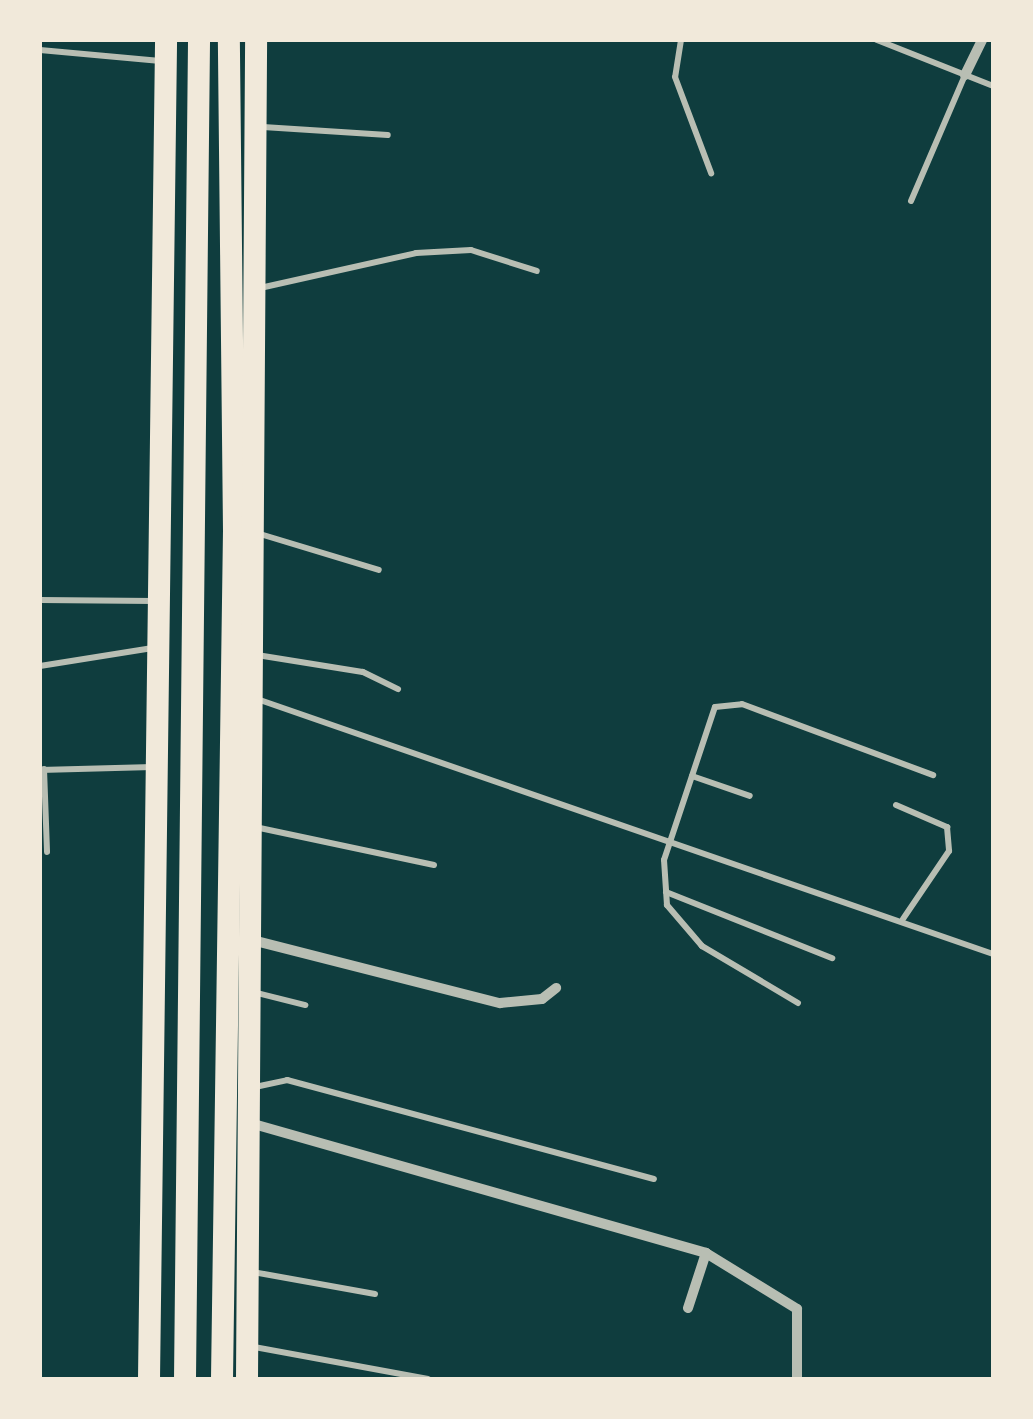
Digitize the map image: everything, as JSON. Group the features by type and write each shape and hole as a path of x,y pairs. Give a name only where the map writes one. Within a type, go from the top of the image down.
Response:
{"highway":[{"path":"185,1379 199,40"},
{"path":"229,40 232,647 243,694 254,827 247,1379"},
{"path":"222,1379 230,819 243,694 255,655 256,40"},
{"path":"149,1379 154,767 165,648 166,51"},
{"path":"233,598 258,534"},
{"path":"230,819 254,858"}],"street":[{"path":"965,75 982,40"},
{"path":"252,940 484,1000 542,999 556,988"},
{"path":"249,1123 706,1253 797,1309 797,1379"},
{"path":"688,1308 706,1253"}],"lane":[{"path":"682,40 674,77 711,173"},
{"path":"878,40 993,86"},
{"path":"40,50 166,51"},
{"path":"911,200 965,75"},
{"path":"257,126 388,135"},
{"path":"258,288 292,288 416,253 471,250 537,272"},
{"path":"234,531 258,534 379,570"},
{"path":"40,600 165,601"},
{"path":"232,647 255,655 363,672 398,690"},
{"path":"40,666 165,648"},
{"path":"243,694 672,837 993,954"},
{"path":"798,1003 702,946 666,892 672,837 715,707 730,703 933,775"},
{"path":"48,852 42,769 154,767"},
{"path":"692,776 750,796"},
{"path":"896,805 948,827 950,851 903,919"},
{"path":"230,819 434,865"},
{"path":"666,892 832,958"},
{"path":"252,992 305,1006"},
{"path":"248,1088 287,1080 654,1178"},
{"path":"247,1271 375,1294"},
{"path":"248,1347 428,1379"}]}
